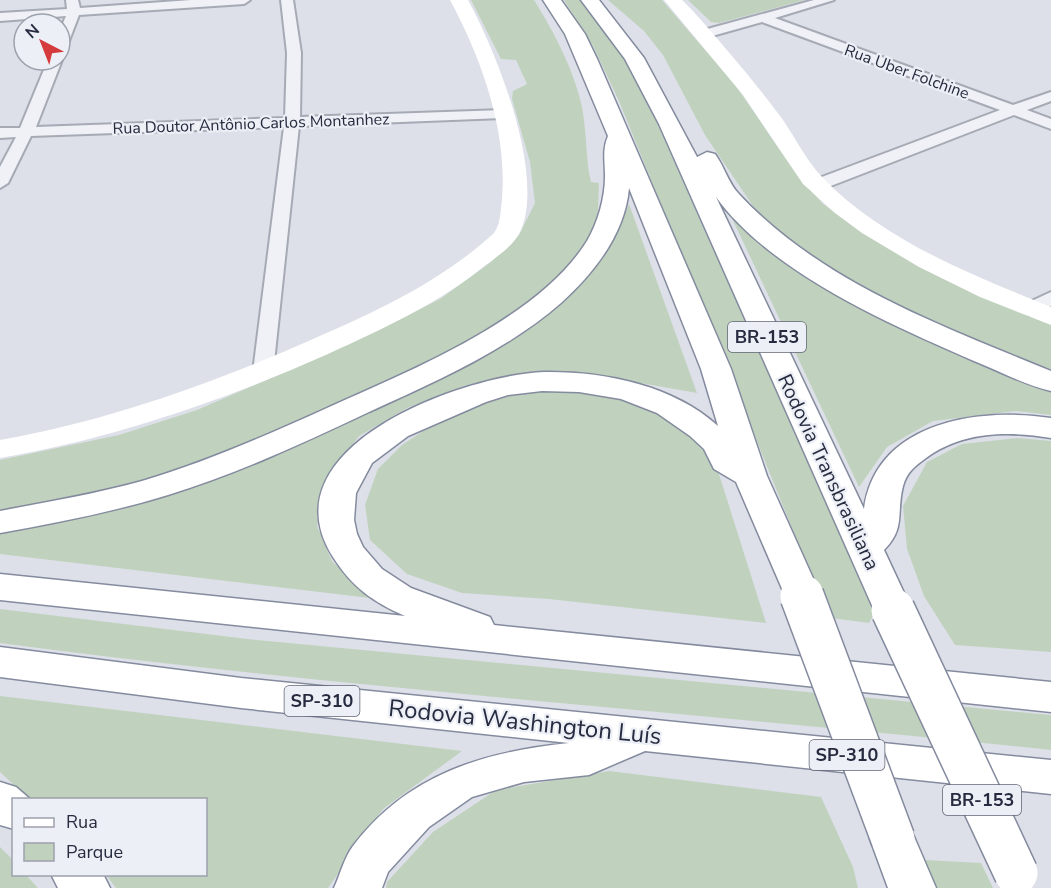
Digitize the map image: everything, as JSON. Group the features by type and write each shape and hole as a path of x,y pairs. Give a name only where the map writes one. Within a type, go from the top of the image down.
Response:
{"highway":[{"name":"BR-153","path":"552,0 579,43 717,369 750,477 802,596 912,888"},
{"name":"Rodovia Transbrasiliana","path":"590,0 634,58 670,124 864,549 1020,880"},
{"path":"670,124 704,154 729,198 767,235 813,267 920,324 1051,382"},
{"path":"0,522 75,508 175,482 261,450 465,354 531,314 567,282 598,246 614,211 617,176 613,150 619,136"},
{"path":"517,643 386,592 355,565 338,535 334,504 347,473 371,446 468,397 507,385 552,381 603,386 651,399 690,417 719,445 725,462 750,477"},
{"path":"864,549 880,533 883,500 893,468 923,443 961,429 1005,423 1051,428"},
{"path":"0,587 517,643 1051,697"},
{"name":"Rodovia Washington Luís","path":"0,662 242,693 1051,777"},
{"path":"358,888 369,861 413,814 458,784 524,765 589,758 644,734"},
{"path":"0,800 12,809"},
{"path":"77,876 86,888"}],"main road":[{"path":"0,449 31,444 137,418 263,372 382,318 428,294 465,269 508,232 516,200 513,156 483,49 459,0"},
{"path":"673,0 705,34 776,125 817,185 870,228 946,271 1044,308"}],"street":[{"path":"0,17 73,6 244,0"},
{"path":"263,372 292,121 294,53 287,0"},
{"path":"705,34 828,0"},
{"name":"Rua Uber Folchine","path":"762,18 1051,124"},
{"path":"0,183 26,132 49,72"},
{"path":"817,185 1014,112 1051,96"},
{"name":"Rua Doutor Antônio Carlos Montanhez","path":"0,133 503,114"}],"green space":[{"path":"471,0 534,0 556,38 574,79 582,107 591,182 599,183 598,211 587,244 563,276 526,307 462,347 340,410 173,478 0,516 0,460 119,435 197,410 329,353 440,299 491,262 519,235 535,203 530,162 512,99 513,91 527,84 516,60 501,59"},
{"path":"564,0 581,0 612,37 650,107 875,612 869,623 831,618 798,543 619,101 593,46"},
{"path":"608,0 662,0 736,86 797,175 823,204 866,235 1051,325 1051,373 962,335 867,290 817,260 778,230 753,206 705,135 663,55 644,31"},
{"path":"688,0 805,0 719,23 711,22"},
{"path":"629,204 697,393 578,372 536,371 464,386 407,408 359,436 325,481 317,526 332,561 370,598 0,554 0,532 139,503 520,332 581,285 612,243"},
{"path":"728,210 761,237 1051,388 1051,415 1016,411 933,421 887,447 859,487"},
{"path":"544,391 586,391 636,402 685,425 718,471 766,623 549,599 462,593 407,574 370,540 365,505 378,469 402,445 440,420 497,398"},
{"path":"1018,438 1051,441 1051,652 955,645 924,596 907,549 903,506 927,462 962,444"},
{"path":"0,609 257,640 1051,715 1051,750 262,674 0,643"},
{"path":"0,696 462,751 383,809 328,888 116,888 107,876 207,876 207,798 28,798 0,772"},
{"path":"609,771 821,797 853,867 858,888 386,888 387,882 433,832 496,790"},
{"path":"0,847 12,859 12,876 27,876 38,888 0,888"},
{"path":"925,860 981,863 993,888 937,888"}]}
